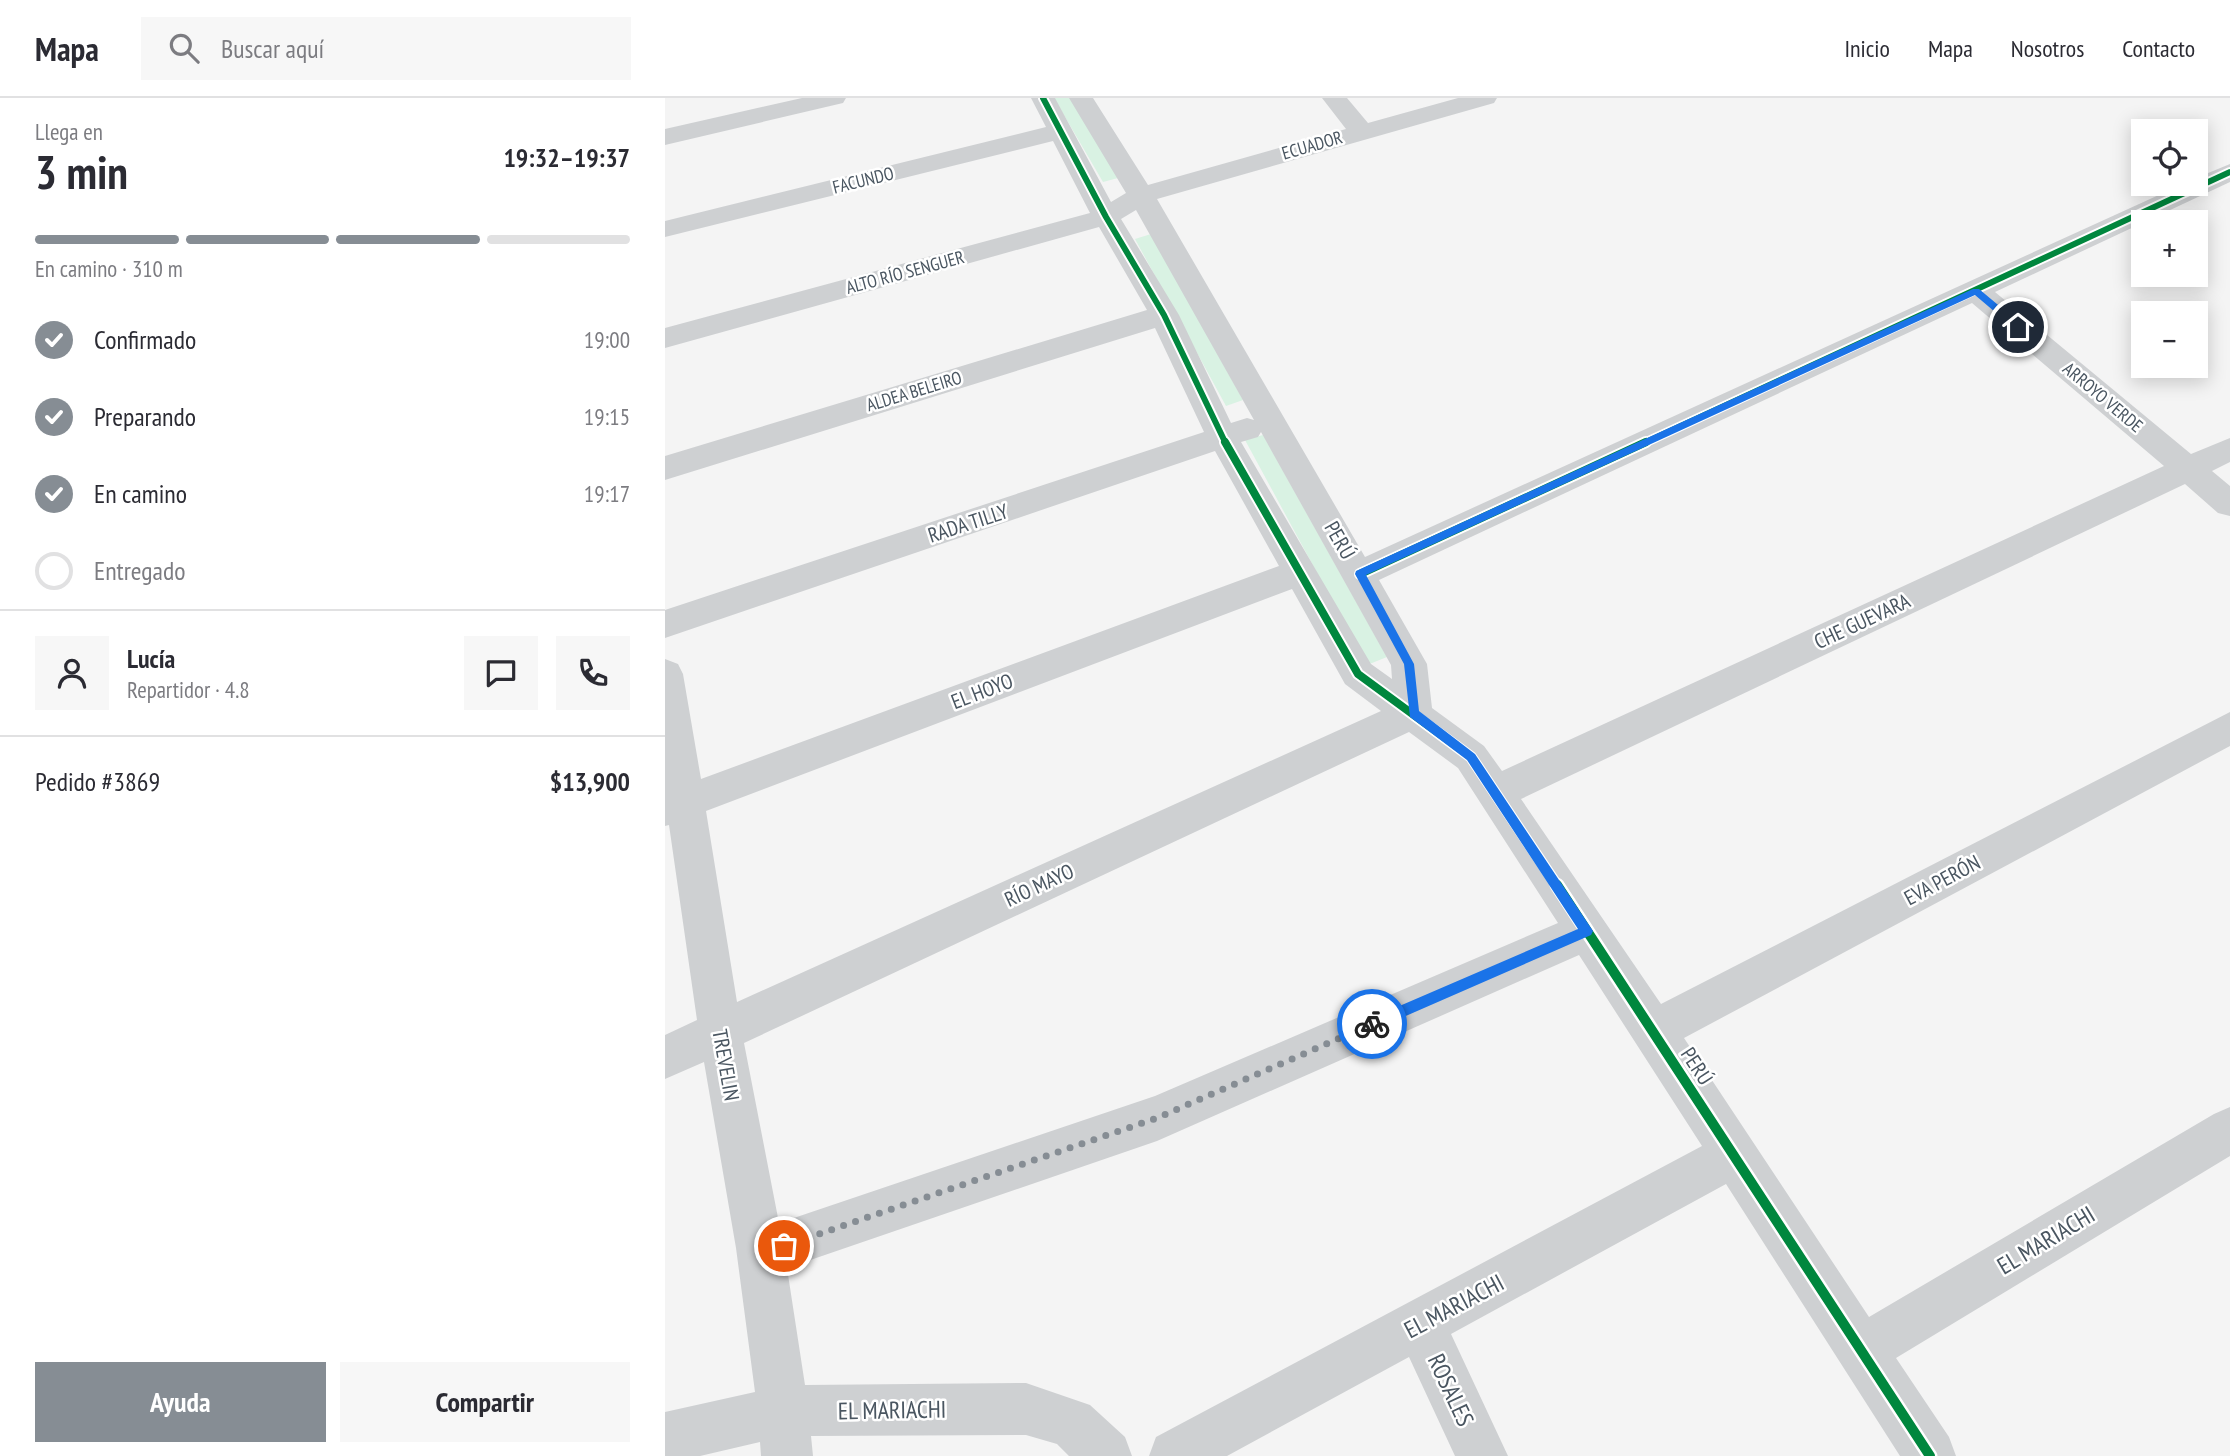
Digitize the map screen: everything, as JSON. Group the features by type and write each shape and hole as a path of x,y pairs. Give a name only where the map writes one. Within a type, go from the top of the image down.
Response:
{"street":[{"path":"665,137 834,98"},
{"path":"1044,98 1106,217 1164,315 1223,438 1358,674 1414,713"},
{"name":"PERÚ","path":"1081,98 1360,574 1409,664 1414,713 1471,757 1863,1349 1930,1456"},
{"path":"1335,98 1361,131"},
{"name":"ECUADOR","path":"1140,195 1485,98"},
{"name":"FACUNDO","path":"665,229 1061,131"},
{"path":"1360,574 2230,172"},
{"name":"ALTO RÍO SENGUER","path":"665,338 1106,217 1140,195"},
{"name":"ARROYO VERDE","path":"1976,291 2230,504"},
{"name":"ALDEA BELEIRO","path":"665,468 1164,315"},
{"name":"RADA TILLY","path":"665,624 1271,421"},
{"name":"CHE GUEVARA","path":"1495,793 2230,449"},
{"name":"EL HOYO","path":"675,805 1299,572"},
{"name":"TREVELIN","path":"665,674 675,805 720,1032 759,1254 785,1434"},
{"name":"RÍO MAYO","path":"665,1057 1414,713"},
{"name":"EVA PERÓN","path":"1654,1031 2230,728"},
{"path":"759,1254 1157,1118 1587,931"},
{"name":"EL MARIACHI","path":"1863,1349 2230,1130"},
{"name":"EL MARIACHI","path":"1175,1456 1734,1155"},
{"name":"ROSALES","path":"1420,1324 1482,1456"},
{"name":"EL MARIACHI","path":"665,1438 785,1434 1026,1409 1072,1423 1106,1456"}],"green space":[{"path":"1054,98 1072,98 1118,178 1103,182"},
{"path":"1151,234 1243,400 1226,406 1135,239"},
{"path":"1263,435 1387,657 1367,665 1245,440"}],"cycle path":[{"path":"1043,98 1106,217 1164,315 1223,438 1358,674 1471,757 1654,1031 1930,1456"},
{"path":"1360,574 2230,172"}],"way so far":[{"path":"784,1246 1157,1118 1372,1024"}],"route":[{"path":"1372,1024 1587,931 1471,757 1414,713 1409,664 1360,574 1976,291 2018,327"}]}
